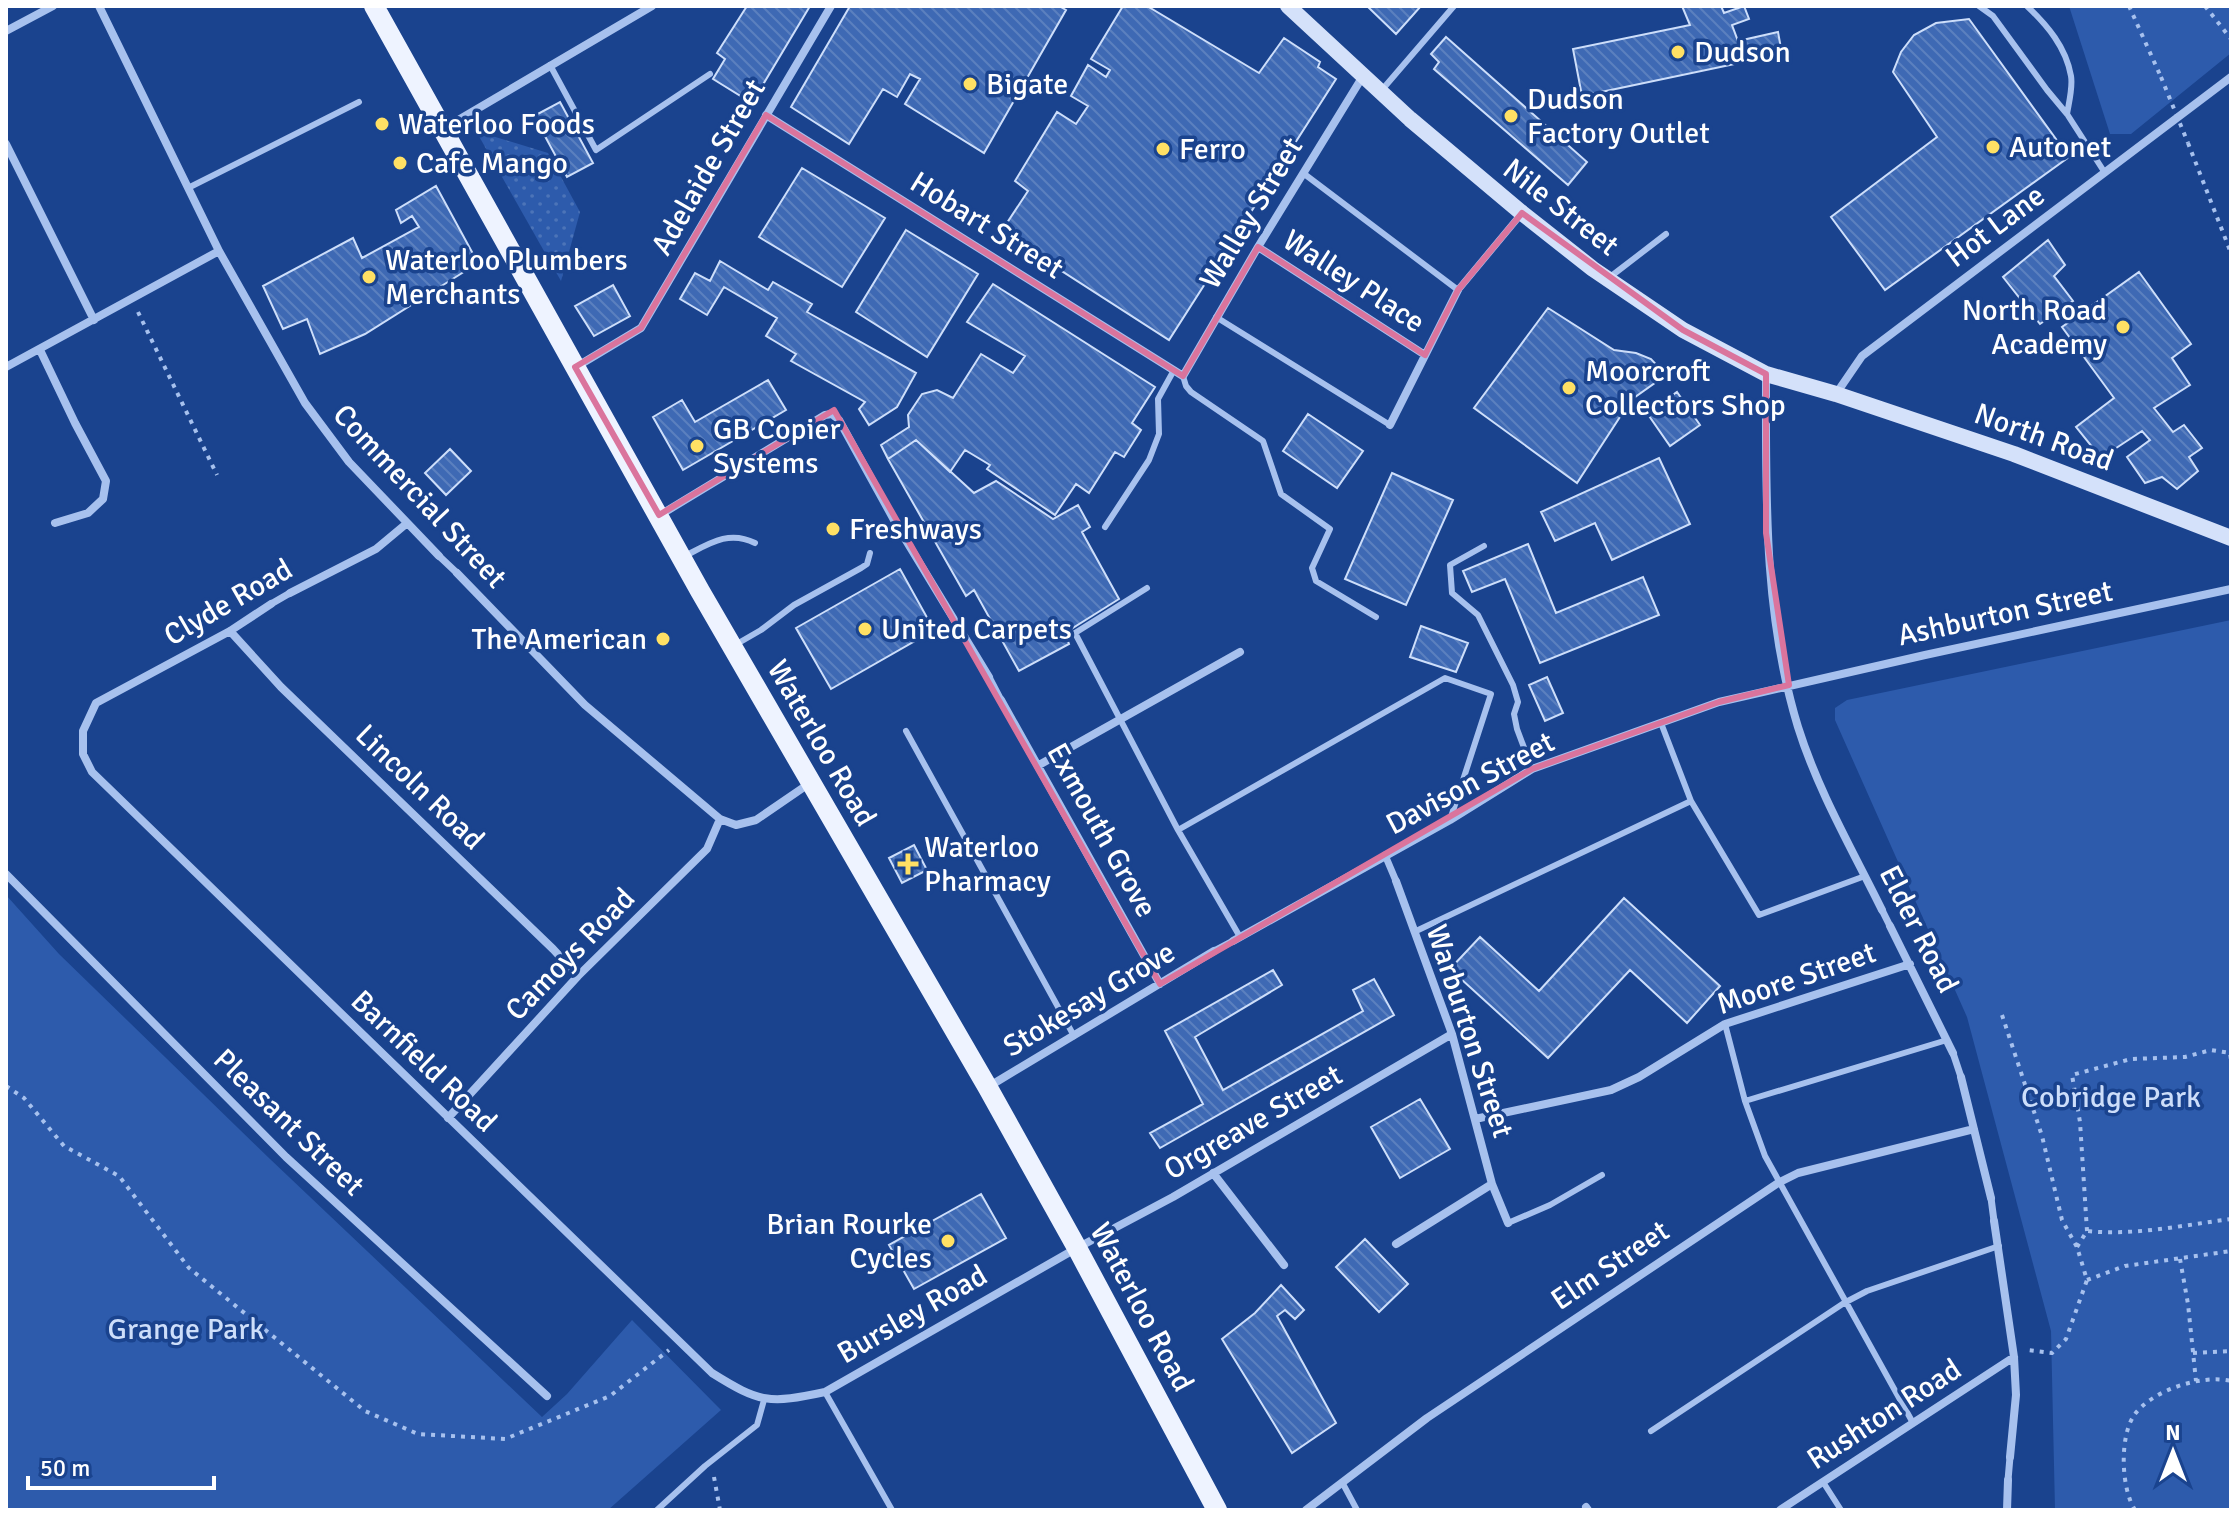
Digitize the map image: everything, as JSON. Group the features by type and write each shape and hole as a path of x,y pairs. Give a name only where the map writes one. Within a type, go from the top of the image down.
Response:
{"main road":[{"name":"Waterloo Road","path":"374,6 682,558 988,1088 1217,1510"},
{"name":"Nile Street","path":"1288,6 1380,92 1522,213 1607,279 1683,330 1766,374 1836,394"},
{"name":"North Road","path":"1836,394 2014,454 2231,538"}],"street":[{"path":"6,31 53,6"},
{"name":"Commercial Street","path":"99,6 219,251 305,403 349,462 585,705 720,819"},
{"path":"441,130 652,6"},
{"name":"Adelaide Street","path":"575,367 641,328 831,6"},
{"name":"Walley Street","path":"1183,376 1363,76"},
{"name":"Hot Lane","path":"1836,394 1862,356 2231,77"},
{"name":"Hobart Street","path":"766,115 1183,376"},
{"path":"6,144 94,320"},
{"path":"1390,425 1458,290 1522,213"},
{"name":"Walley Place","path":"1258,247 1425,355"},
{"path":"6,367 219,251"},
{"path":"40,350 106,481 103,499 88,513 55,523"},
{"name":"Elder Road","path":"1766,374 1766,533 1779,642 1798,727 1822,788 1953,1053 1991,1198 2014,1353 2016,1395 2007,1510"},
{"path":"659,515 774,444 832,414 839,420 899,529 1001,700"},
{"name":"Clyde Road","path":"83,731 96,703 230,631 290,593 376,549 406,524"},
{"name":"Ashburton Street","path":"1789,685 2231,589"},
{"name":"Lincoln Road","path":"230,631 281,687 578,976"},
{"path":"1039,765 1240,652"},
{"name":"Davison Street","path":"1237,939 1450,820 1532,769 1719,702 1789,685"},
{"name":"Exmouth Grove","path":"1001,700 1160,984"},
{"name":"Barnfield Road","path":"83,731 83,754 92,772 712,1373 744,1394 764,1400"},
{"path":"720,819 736,825 756,820 811,783"},
{"name":"Camoys Road","path":"448,1118 578,976 707,849 720,819"},
{"name":"Warburton Street","path":"1385,855 1452,1034 1492,1184 1508,1223"},
{"name":"Pleasant Street","path":"6,874 286,1157 547,1396"},
{"path":"1214,951 1237,939"},
{"name":"Stokesay Grove","path":"988,1088 1214,951"},
{"name":"Moore Street","path":"1475,1119 1611,1090 1639,1077 1725,1024 1910,964"},
{"name":"Orgreave Street","path":"1077,1248 1452,1034"},
{"name":"Elm Street","path":"1306,1510 1427,1418 1778,1183 1798,1173 1974,1129"},
{"path":"1213,1173 1284,1265"},
{"path":"1396,1244 1492,1184"},
{"name":"Bursley Road","path":"764,1400 785,1401 825,1392 1077,1248"},
{"name":"Rushton Road","path":"1780,1510 2014,1353"}],"lane":[{"path":"1380,92 1454,6"},
{"path":"1979,6 1993,16 2067,114 2105,173"},
{"path":"2027,6 2047,25 2063,52 2071,78 2067,114"},
{"path":"550,65 596,150 710,74"},
{"path":"188,188 359,102"},
{"path":"1303,173 1458,290"},
{"path":"1607,279 1666,234"},
{"path":"1216,317 1390,425"},
{"path":"1105,527 1149,460 1159,434 1158,399 1174,370"},
{"path":"1183,376 1191,392 1263,441 1281,494 1330,529 1312,568 1316,581 1376,617"},
{"path":"682,558 716,540 731,536 744,537 755,543"},
{"path":"1484,546 1450,565 1452,593 1478,615 1513,685 1518,702 1514,714 1517,729 1532,769"},
{"path":"732,646 761,630 794,605 867,564 870,553"},
{"path":"1147,588 1075,633 1237,939"},
{"path":"1178,830 1445,678 1491,694 1450,820"},
{"path":"1661,723 1691,801 1759,915 1865,876"},
{"path":"906,731 1074,1036"},
{"path":"1414,932 1691,801"},
{"path":"1725,1024 1745,1101 1765,1156 1913,1423"},
{"path":"1745,1101 1947,1040"},
{"path":"1508,1223 1550,1205 1602,1175"},
{"path":"1651,1431 1844,1303 1867,1291 1999,1246"},
{"path":"825,1392 892,1510"},
{"path":"657,1510 757,1425 764,1400"},
{"path":"1342,1482 1357,1510"},
{"path":"1823,1482 1841,1510"}],"path":[{"path":"2129,6 2161,77 2231,253"},
{"path":"2205,6 2231,39"},
{"path":"132,299 217,475"},
{"path":"2002,1015 2042,1136 2062,1220 2077,1247 2087,1280 2066,1339 2052,1353 2014,1353"},
{"path":"2077,1247 2087,1231 2080,1122 2072,1075 2131,1059 2185,1057 2211,1050 2230,1053 2231,1060"},
{"path":"6,1086 24,1098 64,1146 119,1176 189,1268 365,1411 418,1434 505,1439 610,1396 679,1342"},
{"path":"2087,1231 2131,1231 2231,1219"},
{"path":"2087,1280 2125,1266 2231,1251"},
{"path":"2180,1259 2196,1381"},
{"path":"2193,1353 2231,1351"},
{"path":"2135,1510 2128,1498 2123,1452 2134,1415 2161,1394 2196,1381 2216,1377 2231,1381"},
{"path":"711,1461 720,1510"}],"highlighted area":[{"path":"766,115 1183,376 1258,247 1425,355 1458,290 1522,213 1683,330 1766,374 1766,533 1789,685 1719,702 1532,769 1160,984 834,410 659,515 575,367 641,328"}],"green space":[{"path":"2069,6 2231,6 2231,53 2131,134 2110,134"},
{"path":"476,131 548,153 580,212 561,281"},
{"name":"Cobridge Park","path":"2231,620 2231,1510 2055,1510 2051,1331 1967,1017 1835,720 1835,708 1847,700"},
{"name":"Grange Park","path":"6,895 59,954 542,1417 567,1394 632,1320 721,1410 608,1510 6,1510"}],"building":[{"path":"747,6 810,6 752,103 713,79 725,59 717,53"},
{"name":"Bigate","path":"850,6 1059,6 1066,10 984,153 905,104 920,79 910,74 897,97 883,89 849,144 791,107"},
{"name":"Ferro","path":"1123,6 1147,6 1259,73 1284,38 1320,62 1318,67 1336,79 1169,340 1001,232 1028,191 1015,181 1057,112 1076,124 1088,106 1071,96 1088,65 1106,77 1110,70 1091,59"},
{"path":"1367,6 1421,6 1396,34"},
{"name":"Dudson","path":"1682,6 1721,6 1724,13 1744,6 1749,19 1732,25 1738,41 1778,32 1782,54 1582,96 1573,49 1690,25"},
{"name":"Autonet","path":"1969,19 2069,157 1885,290 1831,217 1937,137 1893,72 1901,52 1914,35 1936,23"},
{"name":"Dudson Factory Outlet","path":"1446,37 1587,162 1568,185 1434,69 1439,62 1431,54"},
{"path":"560,102 593,163 567,177 534,116"},
{"path":"802,168 885,218 842,287 759,237"},
{"name":"Waterloo Plumbers Merchants","path":"436,186 478,263 365,334 320,354 307,319 283,329 263,286 353,238 362,258 419,227 412,216 401,223 396,210"},
{"path":"906,230 978,274 927,357 856,312"},
{"path":"2048,240 2065,265 2054,276 2073,301 2040,324 2003,277"},
{"path":"720,261 768,290 773,282 812,304 807,312 916,373 897,407 869,425 859,409 865,402 791,361 796,354 766,336 777,318 724,287 707,315 680,299 695,273 710,281"},
{"path":"2139,272 2191,344 2172,358 2190,385 2154,408 2173,432 2184,425 2202,448 2189,457 2198,471 2177,489 2162,477 2145,483 2127,457 2150,440 2142,431 2101,458 2076,427 2114,398 2062,327"},
{"path":"993,284 1155,387 1132,423 1141,430 1124,457 1115,452 1089,493 1076,484 1055,515 987,469 990,465 965,450 950,472 916,440 888,459 881,445 909,427 908,415 922,394 937,390 953,398 981,354 1013,373 1025,356 967,322"},
{"path":"613,285 630,316 594,336 575,306"},
{"name":"Moorcroft Collectors Shop","path":"1548,308 1614,350 1651,359 1666,375 1631,400 1577,483 1474,408"},
{"name":"GB Copier Systems","path":"768,380 786,410 683,470 653,417 682,400 695,422"},
{"path":"1677,392 1700,425 1670,446 1647,413"},
{"path":"1308,414 1363,451 1337,488 1283,451"},
{"path":"916,440 974,493 996,481 1053,519 1078,505 1090,527 1082,532 1119,599 1065,633 1069,644 1019,671 974,590 966,596 888,459"},
{"path":"450,449 471,471 446,495 425,473"},
{"path":"1659,458 1690,524 1612,560 1595,523 1555,541 1541,512"},
{"path":"1392,473 1453,500 1406,605 1345,579"},
{"path":"1528,544 1556,613 1643,577 1659,615 1540,663 1505,579 1472,592 1463,571"},
{"name":"United Carpets","path":"900,569 934,630 831,689 796,628"},
{"path":"1421,626 1468,643 1456,672 1410,657"},
{"path":"1547,677 1563,713 1545,721 1529,685"},
{"name":"Waterloo Pharmacy","path":"914,845 927,870 902,883 889,858"},
{"path":"1624,898 1720,986 1687,1023 1630,970 1548,1058 1450,969 1480,937 1539,991"},
{"path":"1273,970 1282,985 1195,1037 1223,1090 1363,1011 1353,990 1374,979 1394,1015 1160,1148 1150,1133 1203,1104 1165,1031"},
{"path":"1420,1099 1450,1149 1400,1178 1371,1127"},
{"name":"Brian Rourke Cycles","path":"981,1194 1006,1238 914,1289 889,1245"},
{"path":"1365,1239 1408,1284 1379,1312 1336,1267"},
{"path":"1281,1285 1304,1310 1295,1319 1285,1310 1277,1316 1336,1423 1292,1453 1222,1339 1255,1313"}],"place":[{"name":"Dudson","path":"1678,52"},
{"name":"Bigate","path":"970,84"},
{"name":"Dudson Factory Outlet","path":"1511,116"},
{"name":"Waterloo Foods","path":"382,124"},
{"name":"Autonet","path":"1993,147"},
{"name":"Ferro","path":"1163,149"},
{"name":"Cafe Mango","path":"400,163"},
{"name":"Waterloo Plumbers Merchants","path":"369,277"},
{"name":"North Road Academy","path":"2123,327"},
{"name":"Moorcroft Collectors Shop","path":"1569,388"},
{"name":"GB Copier Systems","path":"697,446"},
{"name":"Freshways","path":"833,529"},
{"name":"United Carpets","path":"865,629"},
{"name":"The American","path":"663,639"},
{"name":"Waterloo Pharmacy","path":"908,864"},
{"name":"Brian Rourke Cycles","path":"948,1241"}]}
